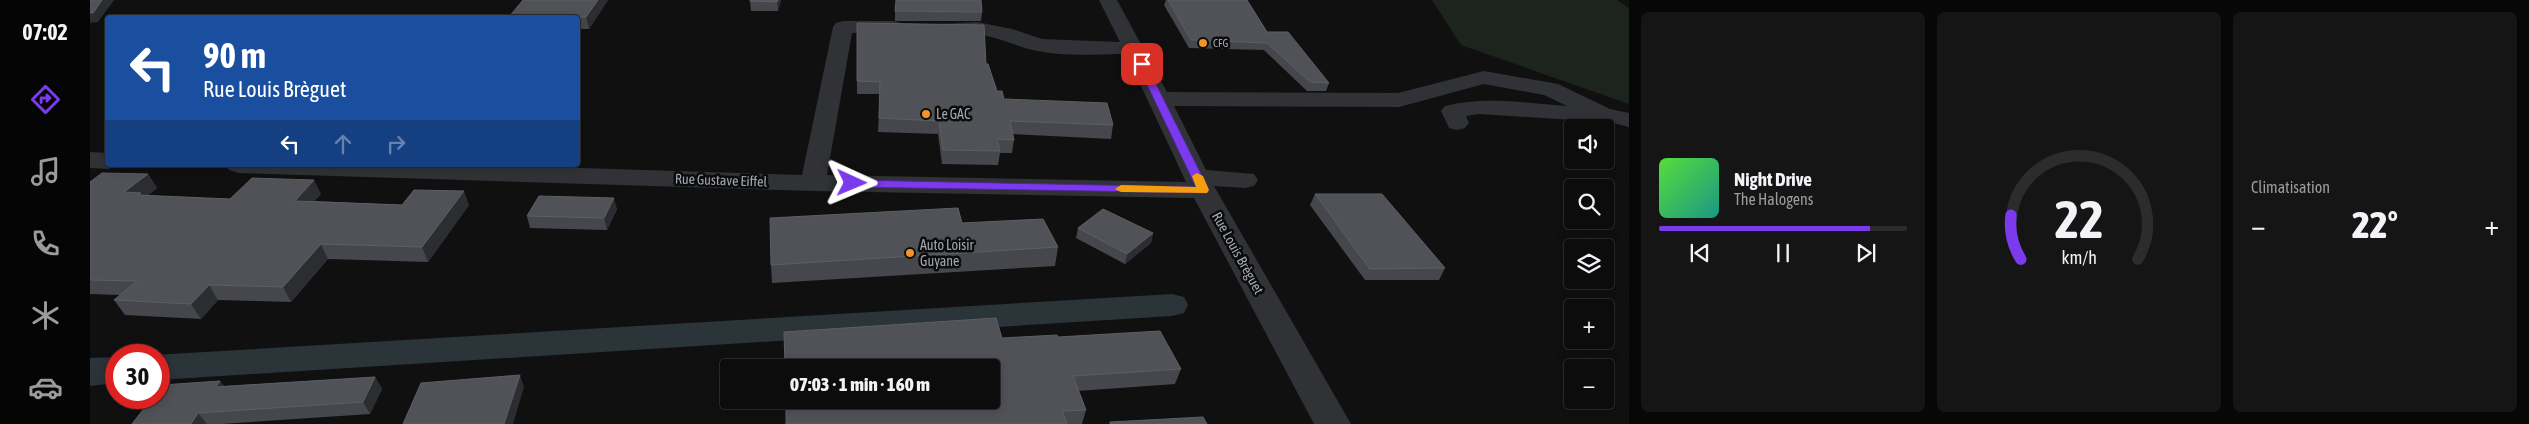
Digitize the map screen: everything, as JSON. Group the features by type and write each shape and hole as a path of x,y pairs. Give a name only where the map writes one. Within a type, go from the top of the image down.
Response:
{"street":[{"name":"Rue Louis Brèguet","path":"1108,0 1201,184 1333,424"},
{"path":"813,183 843,27 977,28 1005,33 1039,45 1068,48 1133,48"},
{"path":"1159,98 1399,100 1484,77 1550,89 1603,114"},
{"path":"1457,123 1453,111 1479,107 1603,114 1629,120"},
{"path":"90,160 105,161"},
{"name":"Rue Gustave Eiffel","path":"302,167 813,183 1201,184 1245,180"}],"shaded area":[{"path":"1432,0 1617,0 1629,8 1629,104 1461,45"}],"building":[{"path":"90,0 102,0 93,13 90,13"},
{"path":"523,0 598,0 586,17 580,17 580,15 510,15"},
{"path":"750,0 778,0 777,2"},
{"path":"896,0 981,0 982,12 895,11"},
{"path":"1168,0 1247,0 1267,32 1288,32 1329,83 1310,82 1267,43 1191,40"},
{"path":"857,23 984,25 986,64 988,64 997,91 1002,91 1004,99 1107,103 1113,125 1010,121 1014,140 997,139 1000,151 943,150 939,121 879,118 880,82 857,81"},
{"path":"102,173 148,174 124,192 141,193 138,195 230,199 252,178 314,180 295,201 402,205 414,190 464,191 422,247 321,244 283,287 209,285 191,304 114,300 137,281 90,280 90,182"},
{"path":"1315,194 1382,194 1445,268 1370,269"},
{"path":"539,196 614,198 604,218 527,216"},
{"path":"958,208 962,223 1043,219 1058,247 771,265 770,218"},
{"path":"1103,209 1153,233 1127,254 1078,228"},
{"path":"996,318 1002,338 1160,331 1181,369 1073,376 1086,410 1062,411 1067,424 786,424 786,409 1000,409 1000,359 785,359 784,332"},
{"path":"520,375 504,424 403,424 421,383"},
{"path":"375,377 363,402 198,413 191,424 132,424 144,409 170,409 170,384 220,381 216,387"},
{"path":"1203,417 1207,424 1110,424 1110,422"}],"waterway":[{"path":"170,366 1172,305"},
{"path":"90,372 105,371"}],"slow traffic":[{"path":"1121,189 1203,190 1197,176"}],"place":[{"name":"CFG","path":"1203,43"},
{"name":"Le GAC","path":"926,114"},
{"name":"Auto Loisir Guyane","path":"910,253"}],"route":[{"path":"852,183 1203,190 1142,64"}]}
